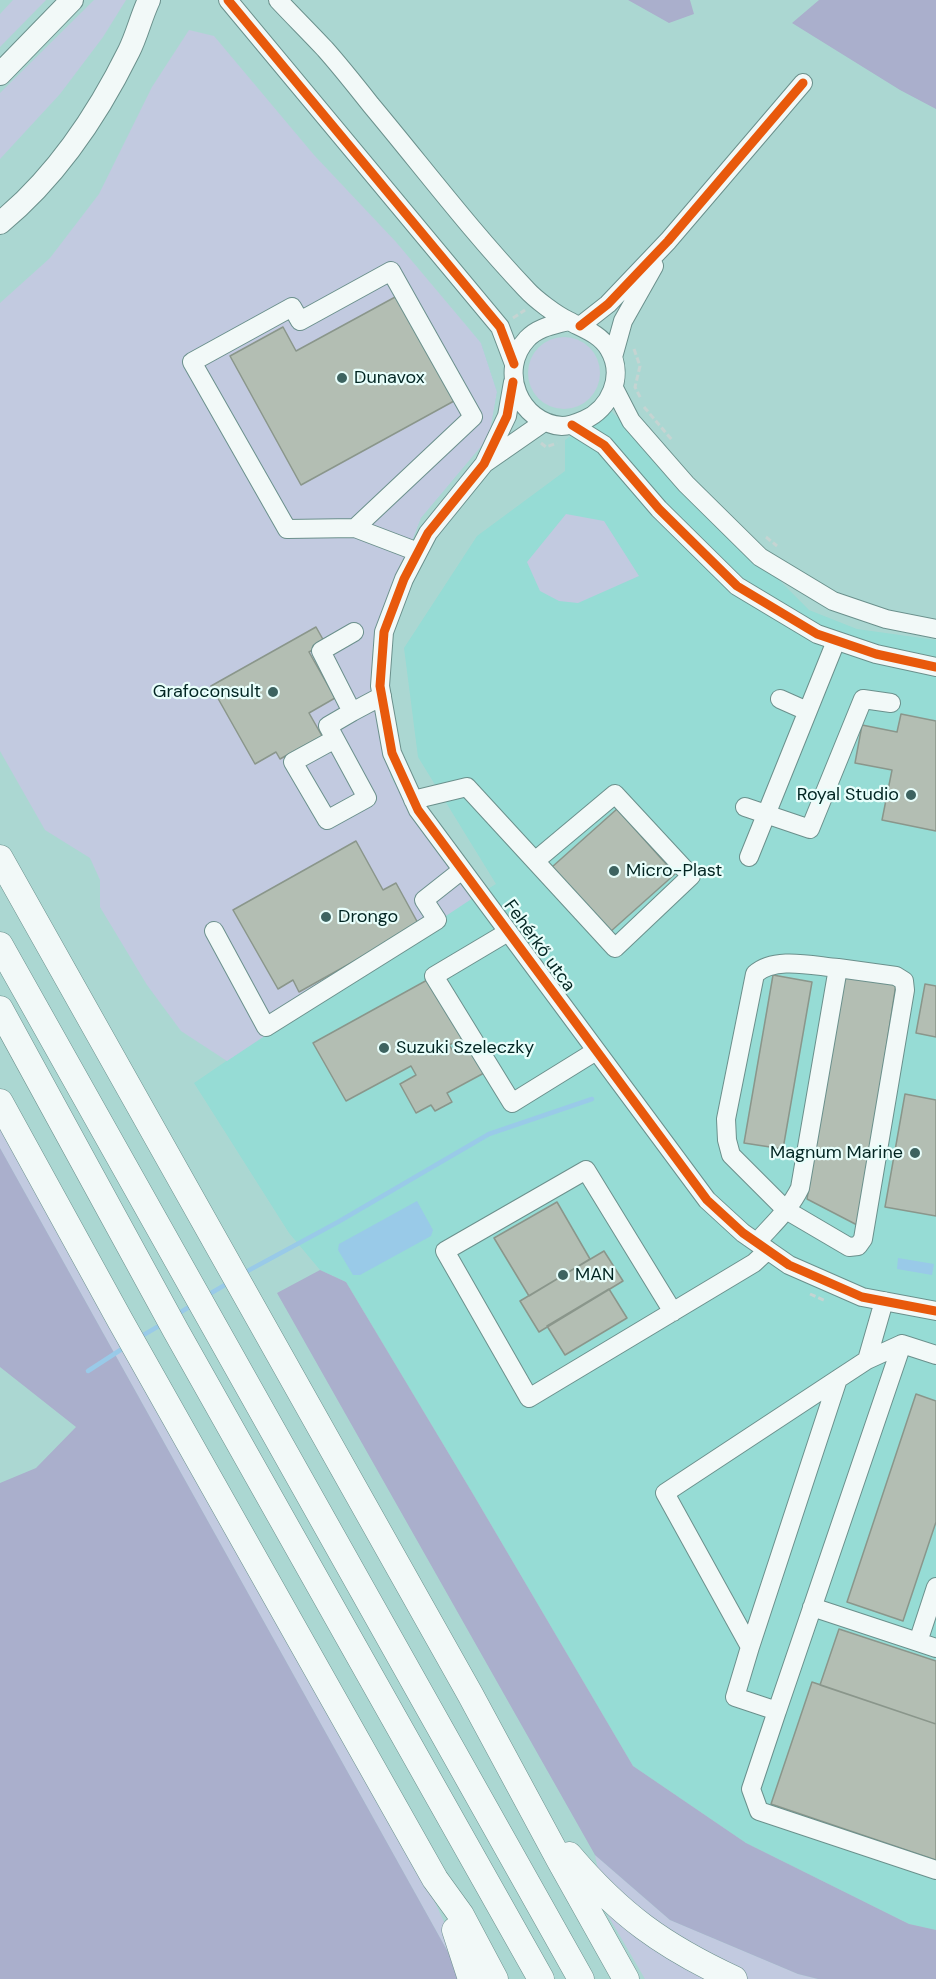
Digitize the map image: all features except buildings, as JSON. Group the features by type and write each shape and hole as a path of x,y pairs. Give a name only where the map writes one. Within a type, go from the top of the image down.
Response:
{"highway":[{"path":"0,858 507,1759 560,1861 626,1979"},
{"path":"0,945 581,1979"},
{"path":"0,1009 176,1330 541,1979"},
{"path":"0,1102 121,1322 435,1879 461,1915 495,1979"},
{"path":"507,1759 566,1852 591,1881 620,1909 660,1941 734,1979"},
{"path":"435,1879 456,1931 471,1979"}],"main road":[{"path":"0,74 72,0"},
{"path":"0,223 33,192 88,125 130,49 149,0"}],"street":[{"path":"228,0 500,327 517,396 527,410 544,422 562,426 572,425 594,416 605,406 614,388 615,368 609,348 599,336 574,323 528,291 477,234 326,50 278,0"},
{"path":"484,464 507,416 518,352 528,338 540,329 574,323 608,304 668,241 803,82"},
{"path":"613,357 623,321 668,241"},
{"path":"355,528 473,417 391,271 300,321 292,307 192,362 287,529 355,528 418,552"},
{"path":"614,388 631,421 686,484 760,557 833,601 885,618 936,629"},
{"path":"484,464 544,422"},
{"path":"572,425 604,445 659,509 737,586 817,634 876,654 936,667"},
{"name":"Fehérkő utca","path":"484,464 428,533 404,579 384,632 380,686 392,753 418,810 708,1200 743,1233 789,1264 862,1298 936,1311"},
{"path":"352,712 321,651 354,632"},
{"path":"749,857 836,640"},
{"path":"335,739 293,762 327,820 367,798 335,739 327,726 382,696"},
{"path":"780,699 807,711"},
{"path":"745,807 810,829 863,699 891,703"},
{"path":"413,800 467,787 535,861 615,948 691,876 615,794 535,861"},
{"path":"214,931 266,1026 437,920 424,900 462,870"},
{"path":"508,932 434,976 512,1103 596,1051"},
{"path":"774,963 838,968 896,976 904,981 905,990 862,1239 858,1246 849,1248 786,1210 731,1155 727,1140 726,1119 755,974 761,968 774,963"},
{"path":"673,1311 586,1170 445,1251 529,1398 754,1263 762,1246 800,1188 838,968"},
{"path":"867,1360 884,1302"},
{"path":"902,1344 751,1789 759,1811 936,1870"},
{"path":"750,1647 665,1494 867,1360 902,1344 936,1354"},
{"path":"777,1711 735,1697 838,1379"},
{"path":"918,1642 936,1587"},
{"path":"812,1607 936,1648"}],"path":[{"path":"500,327 539,299"},
{"path":"644,407 675,443"},
{"path":"765,536 784,551"}],"shaded area":[{"path":"13,0 46,0 0,47 0,14"},
{"path":"94,0 126,0 103,37 60,94 0,159 0,93"},
{"path":"628,0 690,0 694,14 669,23"},
{"path":"819,0 936,0 936,109 900,90 792,23"},
{"path":"189,30 214,36 314,155 396,242 481,343 497,392 489,437 421,518 379,626 376,715 391,777 424,833 473,898 227,1061 181,1031 147,985 100,907 100,880 90,858 45,830 0,751 0,303 50,258 99,194 152,87"},
{"path":"447,304 481,343 497,392 489,437 421,518 379,625 376,715 391,777 424,833 473,898 496,884 418,757 404,648 477,536 565,471 565,440 608,408 809,610 857,629 936,640 936,1930 909,1924 746,1843 633,1766 346,1282 320,1270 289,1233 194,1083 238,1053"},
{"path":"564,337 584,343 594,353 600,373 594,393 584,403 564,409 544,403 534,393 528,373 534,353 544,343"},
{"path":"566,514 604,521 639,576 578,603 559,601 540,591 527,562"},
{"path":"0,1129 427,1885 451,1937 463,1979 0,1148"},
{"path":"0,1148 463,1979 0,1979 0,1483 36,1468 76,1427 0,1367"},
{"path":"417,1201 433,1230 431,1236 360,1275 353,1275 338,1250 339,1244"},
{"path":"898,1258 934,1264 932,1275 897,1269"},
{"path":"320,1270 346,1282 633,1766 746,1843 909,1924 936,1930 936,1979 818,1979 798,1974 670,1920 595,1855 277,1293"},
{"path":"595,1855 670,1920 798,1974 818,1979 645,1979 606,1912"}],"waterway":[{"path":"242,1274 338,1222 489,1134 592,1099"},
{"path":"206,1296 230,1282"},
{"path":"176,1315 194,1304"},
{"path":"140,1337 164,1323"},
{"path":"88,1371 125,1347"}],"cycle path":[{"path":"228,0 500,327 514,364"},
{"path":"580,326 608,304 668,241 803,83"},
{"path":"513,382 507,416 484,464 428,533 404,579 384,632 380,686 392,753 418,810 707,1200 743,1233 789,1265 862,1297 936,1311"},
{"path":"572,425 604,445 659,509 737,586 817,634 876,654 936,667"}],"place":[{"name":"Dunavox","path":"342,378"},
{"name":"Grafoconsult","path":"273,692"},
{"name":"Royal Studio","path":"911,795"},
{"name":"Micro-Plast","path":"614,871"},
{"name":"Drongo","path":"326,917"},
{"name":"Suzuki Szeleczky","path":"384,1048"},
{"name":"Magnum Marine","path":"915,1153"},
{"name":"MAN","path":"563,1275"}]}
